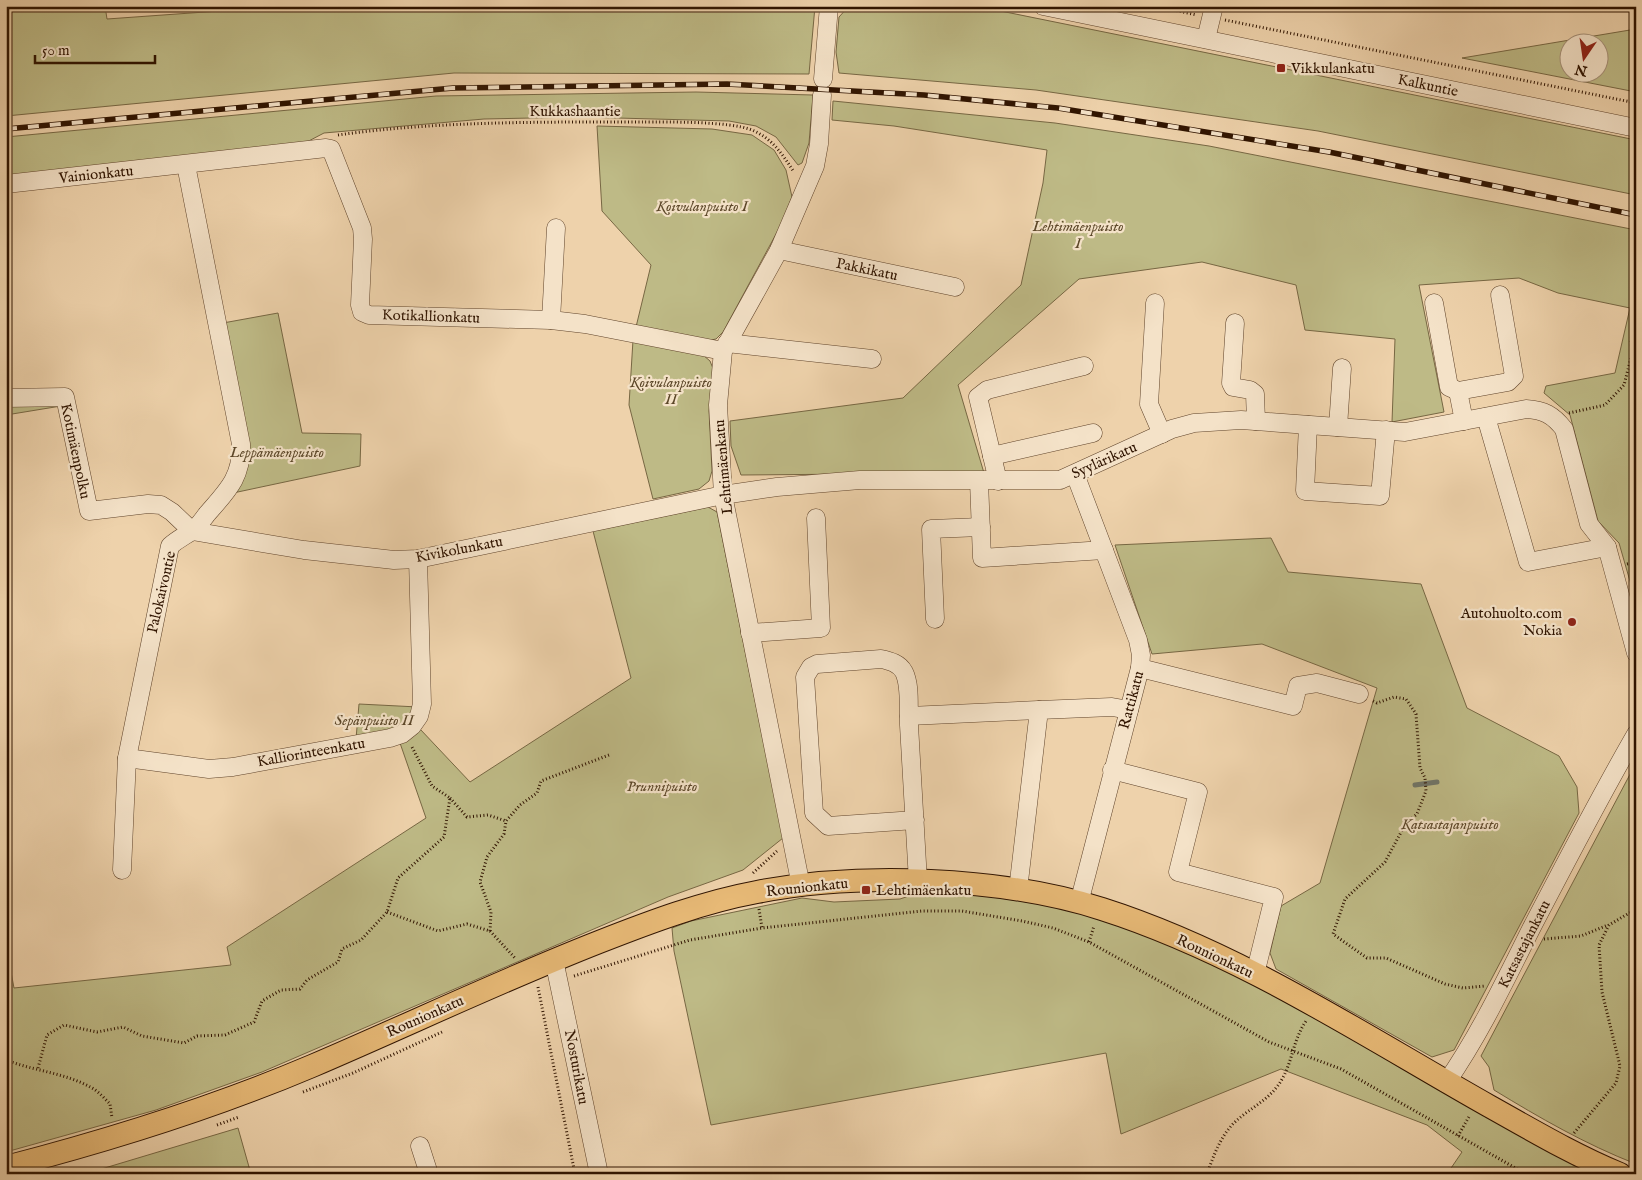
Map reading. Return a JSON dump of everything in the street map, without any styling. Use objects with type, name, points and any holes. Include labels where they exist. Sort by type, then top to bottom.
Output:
[{"type":"main road","name":"Rounionkatu","points":[[6,1167],[114,1137],[240,1095],[531,983],[654,921],[756,892],[801,886],[918,881],[1018,890],[1099,908],[1148,926],[1255,974],[1316,1006],[1446,1083],[1566,1149],[1620,1174]]},
{"type":"street","name":"Lehtimäenkatu","points":[[801,886],[723,495],[718,406],[725,347],[779,250],[815,166],[819,144],[829,6]]},
{"type":"street","name":"Kalkuntie","points":[[1043,6],[1636,128]]},
{"type":"street","points":[[1206,39],[1213,12]]},
{"type":"street","points":[[186,165],[326,148]]},
{"type":"street","name":"Kotikallionkatu","points":[[326,148],[330,150],[362,228],[364,239],[360,305],[362,312],[369,315],[551,320],[725,347],[872,359]]},
{"type":"street","name":"Vainionkatu","points":[[6,184],[186,165]]},
{"type":"street","name":"Palokaivontie","points":[[122,870],[127,758],[170,546],[183,534],[192,531],[230,488],[237,476],[242,460],[241,444],[186,165]]},
{"type":"street","points":[[551,320],[556,228]]},
{"type":"street","name":"Pakkikatu","points":[[779,250],[955,287]]},
{"type":"street","points":[[1434,303],[1449,387],[1458,391],[1508,382],[1514,376],[1500,295]]},
{"type":"street","points":[[1155,303],[1149,404],[1162,434]]},
{"type":"street","points":[[1235,322],[1231,383],[1233,387],[1250,390],[1255,394],[1256,421]]},
{"type":"street","points":[[998,481],[978,397],[982,392],[1084,366]]},
{"type":"street","points":[[1338,427],[1342,368]]},
{"type":"street","points":[[1458,391],[1464,421]]},
{"type":"street","name":"Kotimäenpolku","points":[[6,398],[65,397],[88,511],[148,504],[161,505],[172,512],[192,531]]},
{"type":"street","name":"Syylärikatu","points":[[723,495],[777,487],[860,480],[1060,480],[1162,434],[1194,423],[1224,420],[1405,432],[1526,409],[1542,410],[1555,418]]},
{"type":"street","points":[[1486,417],[1528,562],[1607,547]]},
{"type":"street","points":[[1555,418],[1564,429],[1589,524],[1607,547],[1636,653]]},
{"type":"street","points":[[1308,425],[1305,490],[1380,496],[1386,430]]},
{"type":"street","points":[[992,456],[1093,433]]},
{"type":"street","name":"Rattikatu","points":[[1075,474],[1138,640],[1141,655],[1140,668],[1078,903]]},
{"type":"street","points":[[979,481],[982,558],[1104,550]]},
{"type":"street","name":"Kivikolunkatu","points":[[192,531],[304,550],[394,560],[418,559],[723,495]]},
{"type":"street","points":[[750,633],[821,628],[816,518]]},
{"type":"street","points":[[935,619],[931,529],[981,527]]},
{"type":"street","points":[[402,734],[419,716],[422,704],[418,559]]},
{"type":"street","points":[[915,820],[828,826],[814,813],[805,677],[807,671],[817,664],[882,659],[890,661],[903,670],[907,680],[908,716],[915,820],[918,881]]},
{"type":"street","points":[[1140,668],[1293,706],[1298,686],[1317,683],[1359,694]]},
{"type":"street","points":[[908,716],[1112,706],[1129,710]]},
{"type":"street","points":[[1018,890],[1039,710]]},
{"type":"street","name":"Kalliorinteenkatu","points":[[127,758],[209,769],[252,763],[402,734]]},
{"type":"street","name":"Katsastajankatu","points":[[1446,1083],[1470,1048],[1576,846],[1597,802],[1636,734]]},
{"type":"street","points":[[1112,770],[1198,792],[1178,872],[1274,897],[1255,974]]},
{"type":"street","name":"Nosturikatu","points":[[557,970],[599,1174]]},
{"type":"street","points":[[420,1146],[429,1174]]},
{"type":"path","points":[[1156,6],[1213,12],[1636,103]]},
{"type":"path","name":"Kukkashaantie","points":[[326,148],[330,139],[338,135],[391,129],[477,124],[682,123],[750,130],[769,139],[782,152],[794,172],[809,180]]},
{"type":"path","points":[[1555,418],[1577,409],[1605,405],[1624,385],[1632,354],[1631,339],[1635,328],[1633,278],[1636,273]]},
{"type":"path","points":[[1359,694],[1377,703],[1394,697],[1406,700],[1416,714],[1420,768],[1425,778],[1426,791],[1417,814],[1406,824],[1385,862],[1345,899],[1333,934],[1366,958],[1386,958],[1445,984],[1463,988],[1503,984]]},
{"type":"path","points":[[402,734],[432,786],[450,798],[467,817],[488,815],[506,821]]},
{"type":"path","points":[[490,931],[491,912],[480,882],[487,857],[504,834],[506,821],[520,805],[537,793],[541,781],[609,755]]},
{"type":"path","points":[[38,1068],[47,1035],[64,1025],[98,1032],[123,1027],[142,1036],[184,1043],[197,1036],[224,1035],[254,1022],[262,1001],[281,990],[300,989],[307,980],[338,962],[342,949],[361,940],[387,912],[398,878],[444,837],[450,798]]},
{"type":"path","points":[[531,983],[557,970],[728,932],[922,911],[962,911],[1045,926],[1089,942],[1270,1042],[1341,1069],[1526,1174]]},
{"type":"path","points":[[387,912],[438,931],[467,924],[490,931],[531,983],[575,1174]]},
{"type":"path","points":[[1526,939],[1582,936],[1609,925],[1631,912],[1636,912]]},
{"type":"path","points":[[1566,1149],[1575,1130],[1616,1083],[1620,1066],[1602,992],[1599,945],[1609,925]]},
{"type":"path","points":[[1207,1174],[1220,1143],[1231,1126],[1276,1088],[1289,1069],[1298,1032],[1316,1006]]},
{"type":"path","points":[[300,1093],[353,1073],[450,1028]]},
{"type":"path","points":[[6,1060],[22,1066],[38,1068],[93,1088],[110,1104],[114,1137]]},
{"type":"path","points":[[212,1127],[248,1114]]},
{"type":"green space","points":[[6,6],[105,6],[107,19],[289,6],[815,6],[809,74],[454,73],[6,116]]},
{"type":"green space","points":[[849,6],[976,6],[1636,140],[1636,195],[1318,131],[1036,90],[839,73],[836,52],[839,17]]},
{"type":"green space","points":[[1636,29],[1636,92],[1585,82],[1610,82],[1610,33]]},
{"type":"green space","points":[[1560,42],[1560,77],[1462,58]]},
{"type":"green space","points":[[696,92],[813,95],[809,143],[802,163],[798,165],[776,137],[756,126],[729,121],[580,117],[484,119],[324,133],[301,145],[6,180],[6,137],[436,96]]},
{"type":"green space","name":"Lehtimäenpuisto I","points":[[833,101],[1055,123],[1209,146],[1636,230],[1636,602],[1619,543],[1598,521],[1570,415],[1544,393],[1546,386],[1615,373],[1630,308],[1558,293],[1519,278],[1419,285],[1444,412],[1392,422],[1395,339],[1305,330],[1296,285],[1202,262],[1079,279],[958,385],[984,473],[741,475],[731,446],[730,421],[903,398],[1021,285],[1043,183],[1047,150],[894,126],[832,120]]},
{"type":"green space","name":"Koivulanpuisto I","points":[[597,126],[712,129],[752,135],[774,150],[786,170],[792,197],[782,223],[723,332],[716,339],[706,341],[636,327],[651,265],[602,211]]},
{"type":"green space","name":"Leppämäenpuisto","points":[[278,313],[302,433],[361,434],[360,466],[233,493],[242,479],[223,323]]},
{"type":"green space","name":"Koivulanpuisto II","points":[[633,340],[703,355],[710,361],[714,371],[709,411],[712,471],[709,481],[699,489],[653,499],[629,405]]},
{"type":"green space","points":[[57,404],[61,406],[6,415],[6,405]]},
{"type":"green space","name":"Prunnipuisto","points":[[708,507],[717,512],[783,838],[743,870],[668,897],[262,1072],[156,1110],[6,1152],[6,945],[14,988],[231,965],[227,947],[426,818],[400,743],[420,729],[470,782],[631,678],[593,531]]},
{"type":"green space","name":"Katsastajanpuisto","points":[[1271,538],[1288,572],[1421,584],[1467,708],[1559,756],[1577,787],[1579,813],[1454,1050],[1432,1057],[1276,969],[1270,953],[1281,906],[1320,883],[1377,688],[1262,644],[1152,654],[1115,545]]},
{"type":"green space","name":"Sepänpuisto II","points":[[359,704],[418,707],[407,725],[356,739]]},
{"type":"green space","points":[[1636,763],[1636,1164],[1563,1130],[1494,1090],[1489,1067],[1481,1056]]},
{"type":"green space","points":[[924,891],[993,897],[1061,908],[1106,920],[1152,936],[1219,967],[1403,1064],[1598,1174],[1447,1174],[1462,1152],[1427,1125],[1281,1069],[1121,1134],[1106,1053],[711,1125],[674,951],[672,928],[691,921],[802,898],[834,902],[900,899]]},
{"type":"green space","points":[[238,1128],[251,1174],[83,1174],[88,1173]]},
{"type":"waterway","points":[[1415,785],[1437,782]]},
{"type":"railway","points":[[6,129],[453,88],[727,84],[924,95],[1058,108],[1329,152],[1636,215]]},
{"type":"place","name":"Vikkulankatu","points":[[1281,68]]},
{"type":"place","name":"Autohuolto.com Nokia","points":[[1572,622]]},
{"type":"place","name":"Lehtimäenkatu","points":[[866,890]]}]
